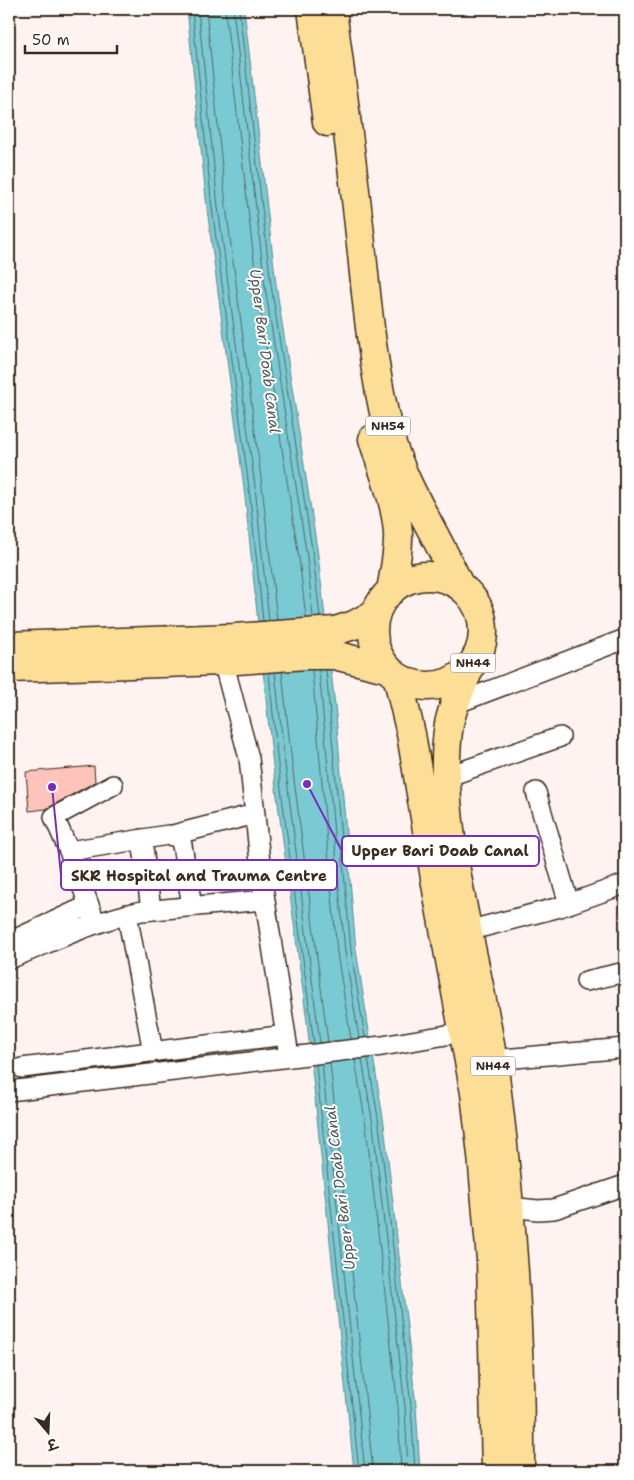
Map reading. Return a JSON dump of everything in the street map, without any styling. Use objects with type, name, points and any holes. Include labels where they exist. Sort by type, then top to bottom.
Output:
[{"type":"highway","name":"NH54","points":[[312,9],[358,374],[365,411],[395,511],[398,533],[391,590]]},
{"type":"highway","name":"NH54","points":[[332,9],[366,298],[384,410],[396,456],[459,585]]},
{"type":"highway","points":[[337,46],[351,9]]},
{"type":"highway","name":"NH44","points":[[496,1471],[491,1260],[475,1093],[439,902],[411,734],[392,673],[378,656],[373,642],[372,627],[382,600],[400,583],[424,576],[448,580],[459,585],[470,596],[478,609],[483,624],[483,639],[455,704],[447,740],[447,809],[456,876],[492,1060],[498,1101],[508,1207],[520,1397],[520,1471]]},
{"type":"highway","name":"NH44","points":[[335,643],[354,625],[376,613]]},
{"type":"highway","name":"NH44","points":[[9,668],[231,653],[335,643],[410,684],[423,687],[437,686],[449,682],[461,676],[470,667]]},
{"type":"highway","name":"NH44","points":[[9,646],[231,653]]},
{"type":"street","points":[[455,704],[625,639]]},
{"type":"street","points":[[231,653],[246,743],[265,900],[286,1035],[296,1055]]},
{"type":"street","points":[[446,777],[560,737]]},
{"type":"street","points":[[96,924],[70,851],[54,818],[113,785]]},
{"type":"street","points":[[536,792],[569,904]]},
{"type":"street","points":[[70,851],[173,835],[255,814]]},
{"type":"street","points":[[173,835],[178,837],[182,845],[192,906]]},
{"type":"street","points":[[142,840],[151,910]]},
{"type":"street","points":[[467,930],[569,904],[625,884]]},
{"type":"street","points":[[9,959],[96,924],[127,914],[151,910],[265,900]]},
{"type":"street","points":[[9,942],[89,905]]},
{"type":"street","points":[[127,914],[152,1052]]},
{"type":"street","points":[[586,981],[625,972]]},
{"type":"street","points":[[9,1091],[382,1046],[464,1032]]},
{"type":"street","points":[[22,1068],[286,1035]]},
{"type":"street","points":[[492,1060],[625,1048]]},
{"type":"street","points":[[508,1207],[538,1210],[554,1209],[625,1185]]},
{"type":"water","points":[[187,9],[244,9],[276,284],[318,555],[336,715],[356,950],[384,1124],[416,1406],[420,1471],[354,1471],[307,1022],[273,766],[244,488],[207,209]]},
{"type":"building","points":[[94,766],[95,782],[46,809],[29,811],[26,772]]},
{"type":"place","name":"Upper Bari Doab Canal","points":[[307,784]]},
{"type":"place","name":"SKR Hospital and Trauma Centre","points":[[52,787]]}]
